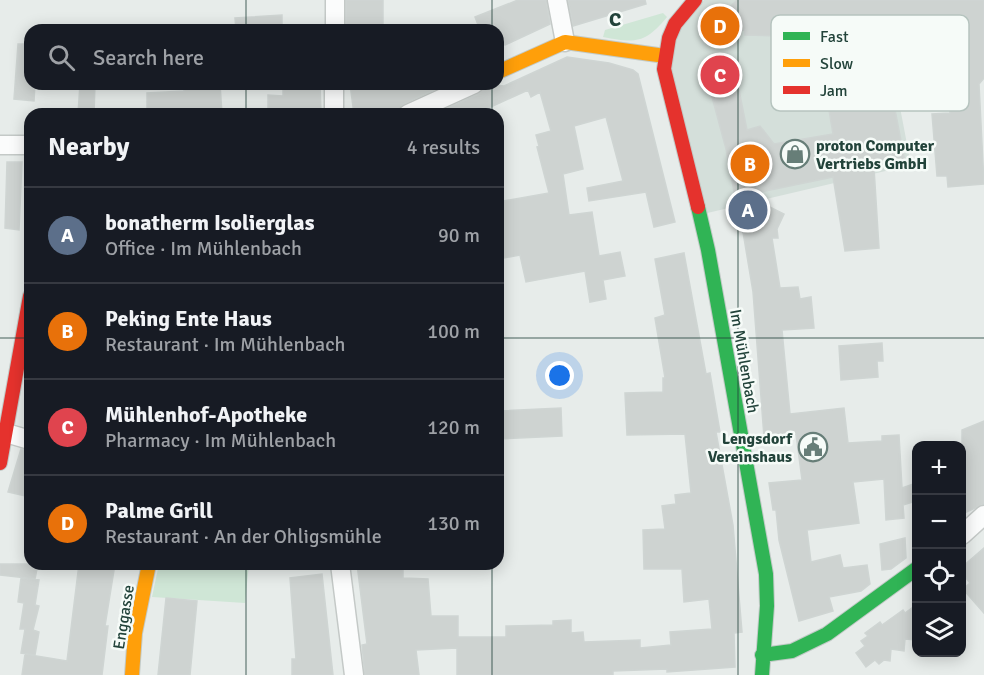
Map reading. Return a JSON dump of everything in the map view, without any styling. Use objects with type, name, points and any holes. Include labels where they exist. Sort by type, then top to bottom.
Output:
[{"type":"street","points":[[335,0],[335,24]]},
{"type":"street","points":[[556,0],[566,42]]},
{"type":"street","name":"Im Mühlenbach","points":[[695,0],[675,24],[665,56],[666,85],[708,250],[766,574],[767,606],[762,675]]},
{"type":"street","points":[[504,69],[566,42],[626,53],[665,56]]},
{"type":"street","points":[[334,90],[334,108]]},
{"type":"street","points":[[421,108],[461,90]]},
{"type":"street","points":[[0,145],[24,145]]},
{"type":"street","points":[[0,463],[24,331]]},
{"type":"street","points":[[6,433],[24,438]]},
{"type":"street","points":[[966,531],[984,515]]},
{"type":"street","name":"Enggasse","points":[[132,675],[135,633],[148,570]]},
{"type":"street","points":[[341,570],[354,675]]},
{"type":"street","points":[[762,655],[792,651],[827,634],[912,572]]},
{"type":"shaded area","points":[[704,0],[931,0],[931,15],[771,15],[771,111],[901,111],[911,165],[703,214],[668,66],[673,36]]},
{"type":"green space","points":[[663,13],[667,17],[646,37],[623,40],[603,37],[605,30]]},
{"type":"green space","points":[[158,570],[248,570],[245,603],[152,597]]},
{"type":"building","points":[[346,0],[383,0],[383,24],[346,24]]},
{"type":"building","points":[[518,0],[546,0],[550,24],[505,45],[504,24],[478,24],[475,17]]},
{"type":"building","points":[[568,0],[645,0],[646,4],[573,26]]},
{"type":"building","points":[[737,0],[984,0],[984,78],[979,84],[984,184],[948,187],[947,176],[937,176],[932,114],[969,111],[969,15],[771,15],[771,36],[745,35],[745,30],[704,33]]},
{"type":"building","points":[[282,15],[282,24],[236,24],[235,18]]},
{"type":"building","points":[[18,44],[24,44],[24,90],[35,90],[34,101],[14,99]]},
{"type":"building","points":[[567,57],[609,63],[633,70],[638,74],[675,222],[654,227],[646,192],[589,201],[587,188],[623,181],[606,117],[574,126],[583,169],[563,174],[569,215],[592,212],[599,256],[620,252],[625,276],[603,280],[606,299],[590,302],[585,271],[526,282],[520,255],[504,258],[504,201],[549,193],[537,147],[539,146],[536,135],[551,131],[540,92],[531,97],[528,90],[488,108],[448,108],[479,94],[481,90],[504,90],[504,86]]},
{"type":"building","points":[[734,65],[747,130],[760,126],[774,144],[833,134],[829,111],[895,111],[905,162],[874,168],[879,248],[845,251],[833,177],[746,195],[784,214],[777,229],[778,238],[772,238],[780,288],[798,287],[800,299],[811,297],[814,328],[782,330],[790,414],[844,408],[848,443],[882,441],[882,436],[899,435],[902,488],[912,484],[912,502],[903,505],[904,518],[886,520],[884,479],[853,482],[859,523],[807,530],[811,562],[840,555],[843,568],[867,565],[870,584],[861,591],[829,597],[833,611],[799,621],[779,540],[776,510],[773,510],[769,483],[802,480],[796,434],[764,437],[753,292],[737,196],[735,197],[726,149],[704,67]]},
{"type":"building","points":[[80,90],[95,90],[94,108],[78,108]]},
{"type":"building","points":[[220,90],[222,108],[147,108],[147,93]]},
{"type":"building","points":[[283,90],[320,90],[321,108],[268,108],[268,95],[283,96]]},
{"type":"building","points":[[351,90],[434,90],[403,104],[401,108],[353,108]]},
{"type":"building","points":[[7,162],[22,162],[19,230],[5,228]]},
{"type":"building","points":[[684,253],[706,374],[710,373],[720,432],[716,432],[733,525],[742,632],[734,633],[735,667],[667,672],[667,669],[613,671],[613,675],[457,675],[457,648],[416,650],[419,675],[365,675],[362,645],[367,644],[358,570],[403,570],[403,578],[428,579],[431,616],[458,616],[458,637],[506,637],[506,626],[553,625],[553,621],[571,620],[571,633],[583,632],[584,642],[640,640],[640,648],[671,645],[670,632],[712,629],[709,599],[684,602],[682,569],[644,569],[643,530],[665,529],[662,506],[676,504],[675,495],[691,493],[685,434],[627,435],[625,393],[663,392],[663,378],[665,378],[655,318],[665,315],[655,259]]},
{"type":"building","points":[[882,343],[883,361],[877,361],[878,377],[841,380],[839,346]]},
{"type":"building","points":[[561,408],[562,436],[504,439],[504,411]]},
{"type":"building","points":[[984,421],[984,504],[966,512],[966,441],[962,441],[962,430]]},
{"type":"building","points":[[21,449],[24,450],[24,496],[8,492]]},
{"type":"building","points":[[905,538],[906,558],[891,569],[882,570],[880,544]]},
{"type":"building","points":[[984,548],[984,613],[966,592],[966,586],[970,583],[966,578],[966,564]]},
{"type":"building","points":[[0,564],[24,564],[24,570],[37,570],[35,579],[0,575]]},
{"type":"building","points":[[78,570],[114,570],[105,626],[108,626],[102,675],[22,675],[25,654],[67,661]]},
{"type":"building","points":[[322,574],[333,675],[292,675],[292,659],[296,659],[290,578]]},
{"type":"building","points":[[21,578],[39,580],[35,605],[39,606],[33,630],[39,632],[35,655],[21,653],[25,629],[20,629],[24,603],[18,602]]},
{"type":"building","points":[[166,598],[197,601],[190,675],[158,675]]},
{"type":"building","points":[[912,608],[912,640],[905,639],[904,651],[891,649],[890,661],[884,660],[879,664],[875,660],[866,667],[856,653],[865,646],[861,641],[868,636],[865,633],[880,622],[882,625],[903,610],[905,613]]},
{"type":"traffic: fast","points":[[698,207],[708,250],[766,574],[767,606],[762,675]]},
{"type":"traffic: fast","points":[[762,655],[792,651],[827,634],[912,572]]},
{"type":"traffic: slow","points":[[504,69],[565,42],[665,56]]},
{"type":"traffic: slow","points":[[132,675],[135,633],[148,570]]},
{"type":"traffic: jam","points":[[695,0],[675,24],[669,38],[664,69],[698,207]]},
{"type":"traffic: jam","points":[[0,463],[24,329]]},
{"type":"place","name":"Palme Grill","points":[[720,26]]},
{"type":"place","name":"Mühlenhof-Apotheke","points":[[720,75]]},
{"type":"place","name":"proton Computer Vertriebs GmbH","points":[[795,154]]},
{"type":"place","name":"Peking Ente Haus","points":[[750,164]]},
{"type":"place","name":"bonatherm Isolierglas","points":[[748,210]]},
{"type":"place","name":"Lengsdorf Vereinshaus","points":[[813,447]]}]
